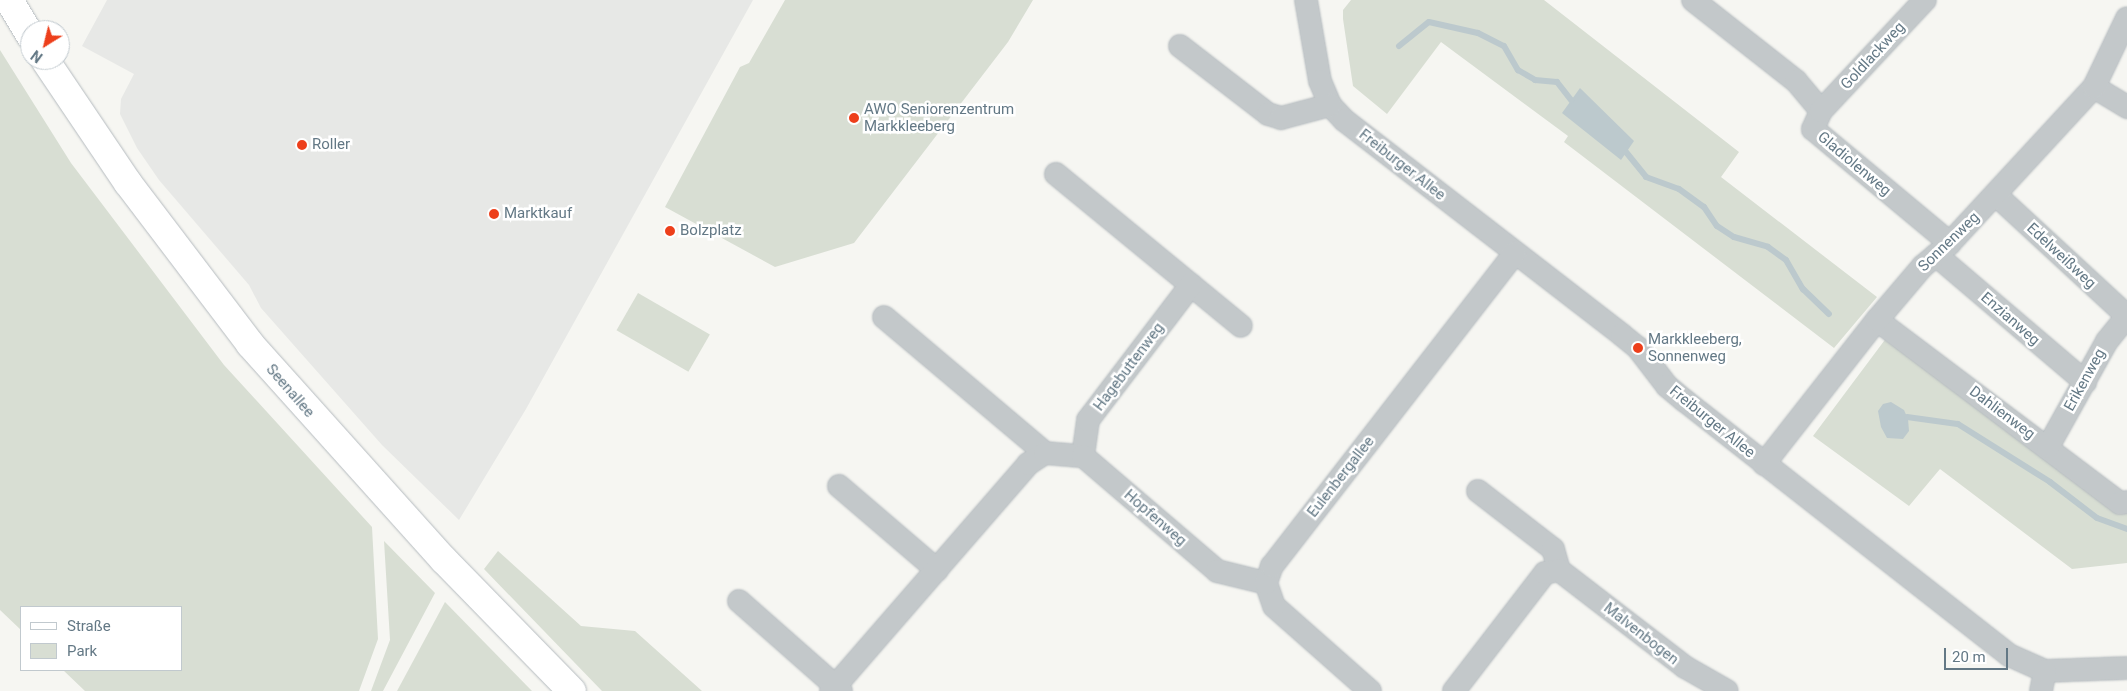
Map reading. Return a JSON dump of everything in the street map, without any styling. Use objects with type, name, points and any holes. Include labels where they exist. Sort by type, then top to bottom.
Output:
[{"type":"main road","points":[[9,0],[21,20]]},
{"type":"main road","name":"Seenallee","points":[[53,70],[128,183],[250,344],[444,560],[572,691]]},
{"type":"street","name":"Freiburger Allee","points":[[1306,0],[1320,82],[1330,105],[1344,120],[1638,348],[1667,386],[2043,681],[2127,668]]},
{"type":"street","name":"Gladiolenweg","points":[[1693,0],[1796,81],[1821,111],[1813,129],[1943,249]]},
{"type":"street","name":"Goldlackweg","points":[[1821,111],[1925,0]]},
{"type":"street","name":"Sonnenweg","points":[[1764,464],[1877,320],[1943,249],[1996,196],[2094,87],[2127,18]]},
{"type":"street","points":[[1180,46],[1268,114],[1281,118],[1330,105]]},
{"type":"street","points":[[2094,87],[2127,107]]},
{"type":"street","points":[[1056,174],[1241,326]]},
{"type":"street","name":"Edelweißweg","points":[[1996,196],[2127,316]]},
{"type":"street","name":"Enzianweg","points":[[1943,249],[2084,382]]},
{"type":"street","name":"Eulenbergallee","points":[[1266,584],[1272,566],[1515,253]]},
{"type":"street","name":"Hagebuttenweg","points":[[1083,456],[1088,420],[1192,285]]},
{"type":"street","name":"Erikenweg","points":[[2048,447],[2106,341],[2127,316]]},
{"type":"street","points":[[884,317],[1045,453],[1083,456]]},
{"type":"street","name":"Dahlienweg","points":[[1877,320],[2120,502],[2127,502]]},
{"type":"street","points":[[739,601],[836,689],[1028,464],[1045,453]]},
{"type":"street","name":"Hopfenweg","points":[[1083,456],[1217,571],[1266,584]]},
{"type":"street","points":[[839,486],[936,570]]},
{"type":"street","name":"Malvenbogen","points":[[1478,491],[1553,549],[1560,570],[1685,668],[1727,691]]},
{"type":"street","points":[[1454,691],[1546,573],[1560,570]]},
{"type":"street","points":[[1266,584],[1274,606],[1370,691]]},
{"type":"shaded area","points":[[107,0],[753,0],[526,409],[459,520],[382,445],[261,308],[249,285],[159,180],[137,148],[120,114],[121,99],[134,74],[82,46]]},
{"type":"shaded area","points":[[1580,88],[1634,141],[1621,160],[1562,113]]},
{"type":"shaded area","points":[[1891,402],[1904,410],[1908,419],[1909,431],[1903,439],[1887,438],[1881,427],[1878,411],[1883,404]]},
{"type":"green space","points":[[785,0],[1033,0],[1008,42],[854,243],[775,267],[665,207],[740,67],[749,63]]},
{"type":"green space","points":[[1351,0],[1544,0],[1739,152],[1721,177],[1877,297],[1834,348],[1564,142],[1568,136],[1441,42],[1387,114],[1353,86],[1343,19],[1343,10]]},
{"type":"green space","points":[[0,50],[71,163],[224,365],[372,527],[378,639],[359,691],[85,691],[64,671],[182,671],[182,606],[20,606],[20,629],[0,610]]},
{"type":"green space","points":[[638,293],[710,335],[688,372],[616,330]]},
{"type":"green space","points":[[1887,337],[2127,509],[2127,563],[2072,569],[1940,469],[1909,506],[1813,436]]},
{"type":"green space","points":[[384,541],[435,593],[383,691],[371,691],[390,640]]},
{"type":"green space","points":[[498,551],[581,626],[635,631],[702,691],[602,691],[484,569]]},
{"type":"green space","points":[[445,602],[532,691],[397,691]]},
{"type":"waterway","points":[[1399,46],[1429,22],[1478,33],[1504,46],[1518,70],[1535,80],[1557,82],[1571,100]]},
{"type":"waterway","points":[[1626,152],[1646,177],[1679,189],[1704,207],[1717,226],[1734,237],[1768,247],[1786,260],[1803,289],[1829,314]]},
{"type":"waterway","points":[[1907,417],[1958,424],[2050,482],[2097,518],[2127,529]]},
{"type":"place","name":"AWO Seniorenzentrum Markkleeberg","points":[[854,118]]},
{"type":"place","name":"Roller","points":[[302,145]]},
{"type":"place","name":"Marktkauf","points":[[494,214]]},
{"type":"place","name":"Bolzplatz","points":[[670,231]]},
{"type":"place","name":"Markkleeberg, Sonnenweg","points":[[1638,348]]}]
